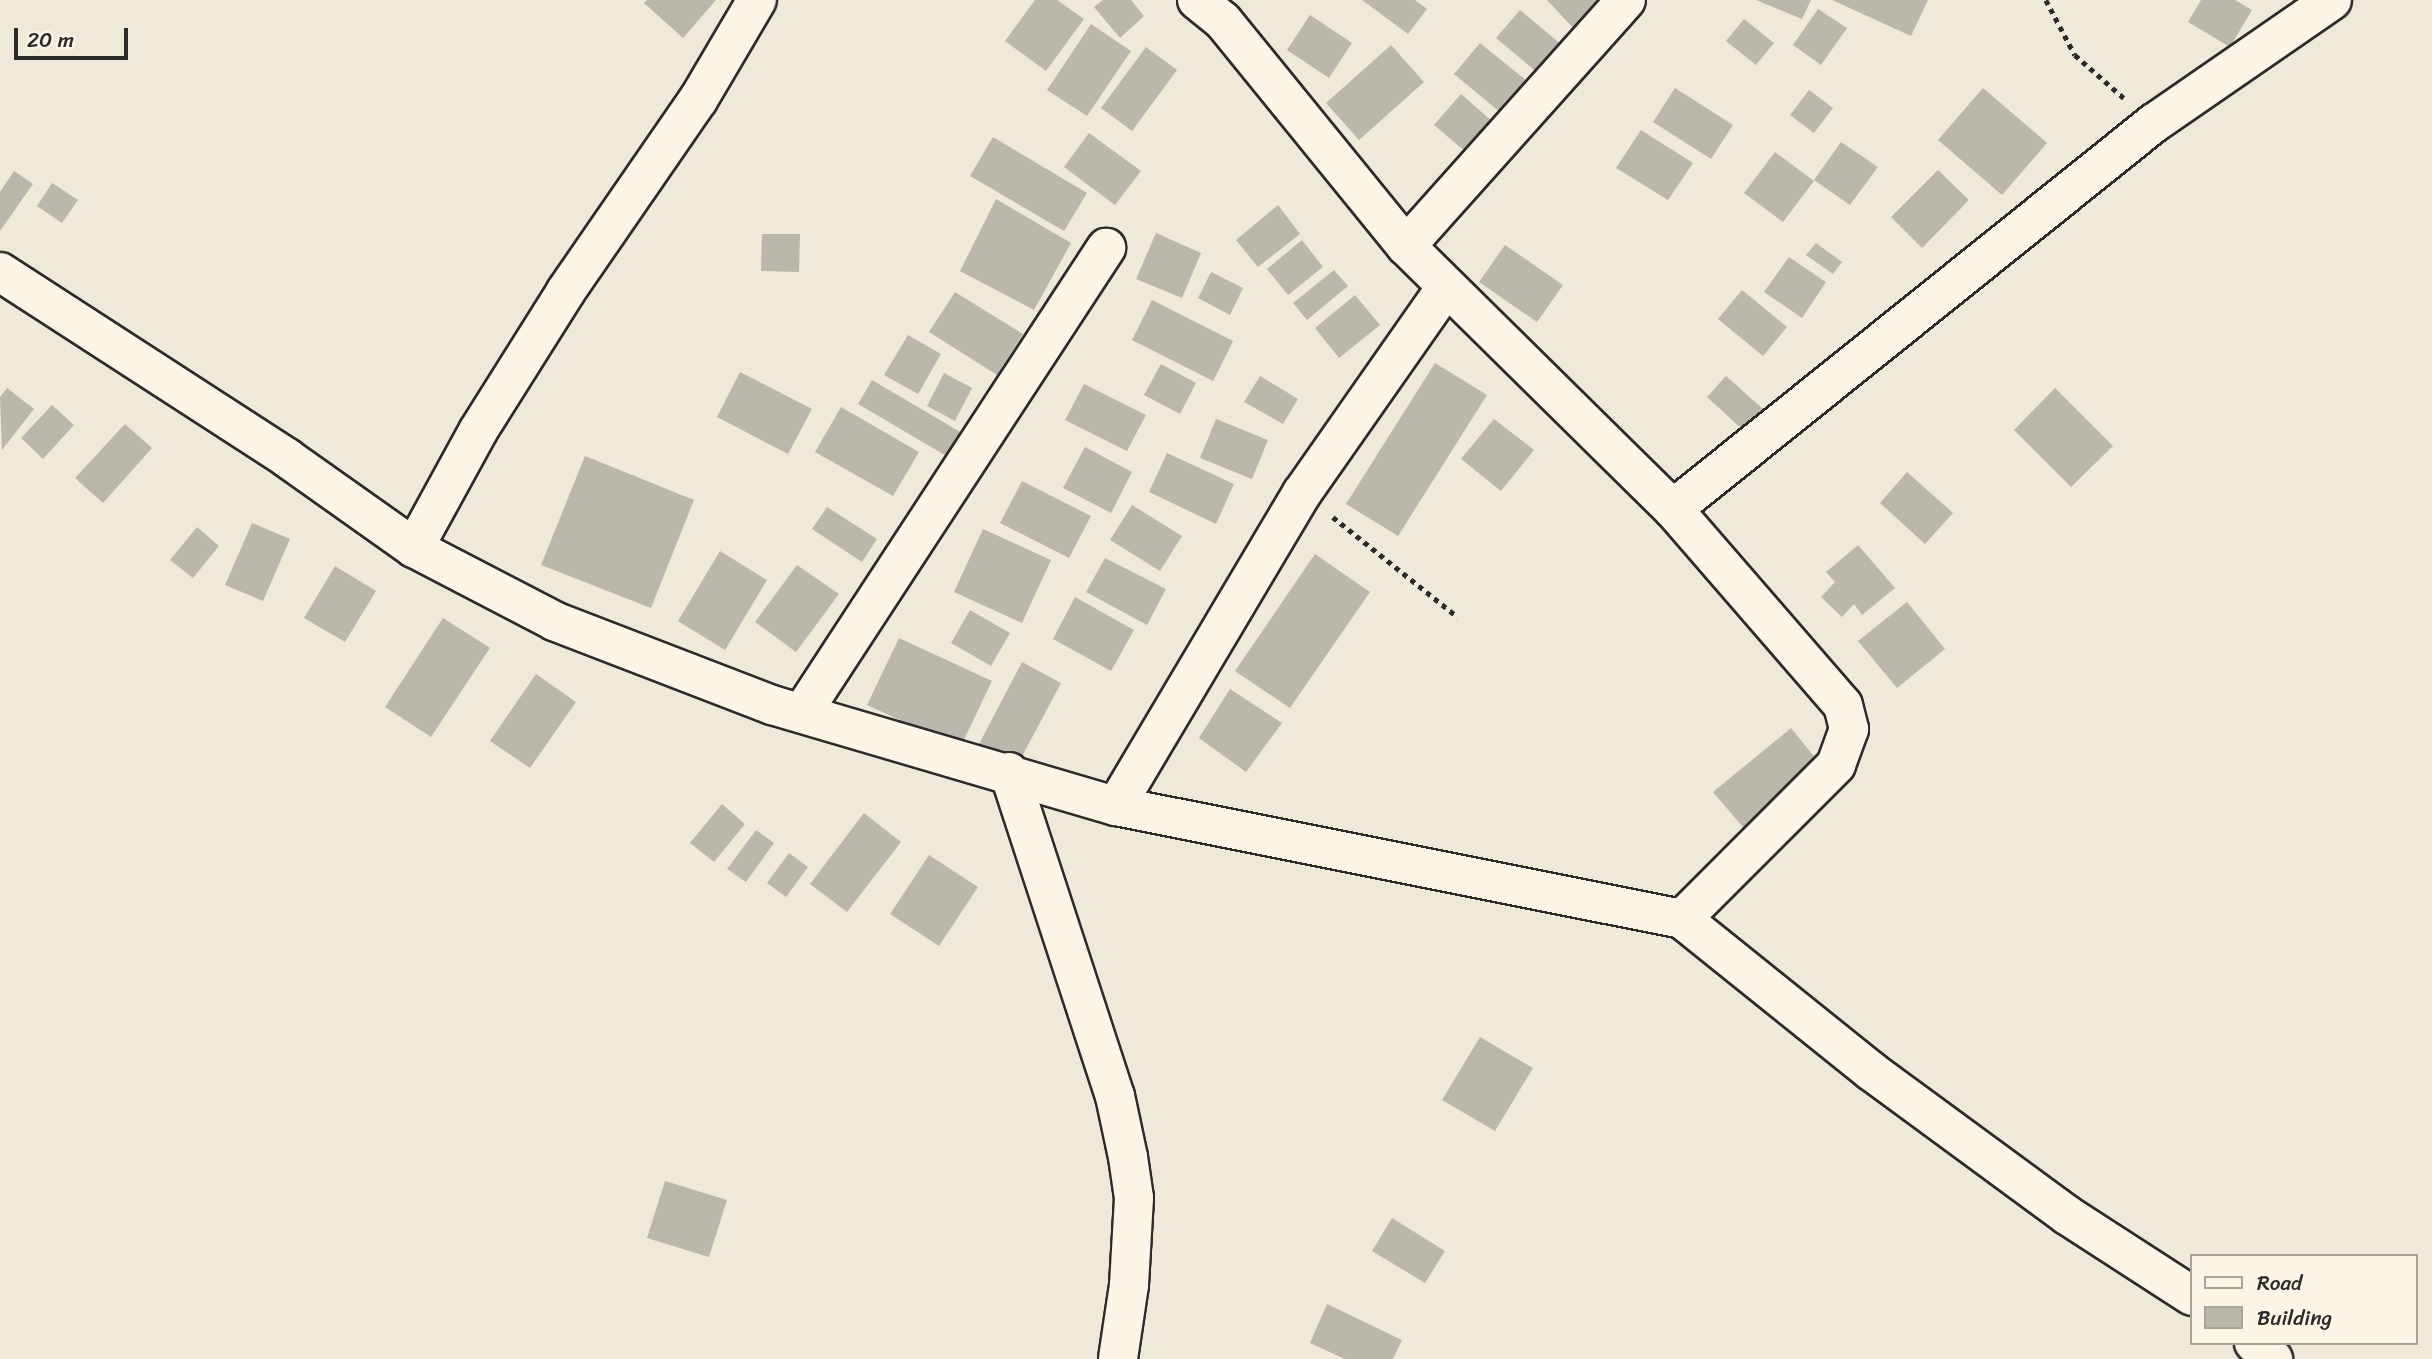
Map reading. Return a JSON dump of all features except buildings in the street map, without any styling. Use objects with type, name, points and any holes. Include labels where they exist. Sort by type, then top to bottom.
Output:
[{"type":"street","points":[[414,548],[478,431],[551,314],[698,100],[757,0]]},
{"type":"street","points":[[1197,0],[1223,21],[1406,246],[1673,509],[1843,705],[1849,729],[1836,765],[1682,919]]},
{"type":"street","points":[[1406,246],[1626,0]]},
{"type":"street","points":[[1673,509],[2154,123],[2332,0]]},
{"type":"street","points":[[802,713],[1107,248]]},
{"type":"street","points":[[0,272],[287,458],[414,548],[554,621],[802,713],[1009,772],[1116,806],[1682,919],[1892,1087],[2067,1215],[2190,1295]]},
{"type":"street","points":[[1116,806],[1302,493],[1446,287]]},
{"type":"street","points":[[1009,772],[1115,1096],[1128,1157],[1134,1198],[1118,1359]]},
{"type":"street","points":[[2256,1345],[2273,1359]]},
{"type":"path","points":[[2046,0],[2075,55],[2154,123]]},
{"type":"path","points":[[1302,493],[1458,617]]}]
